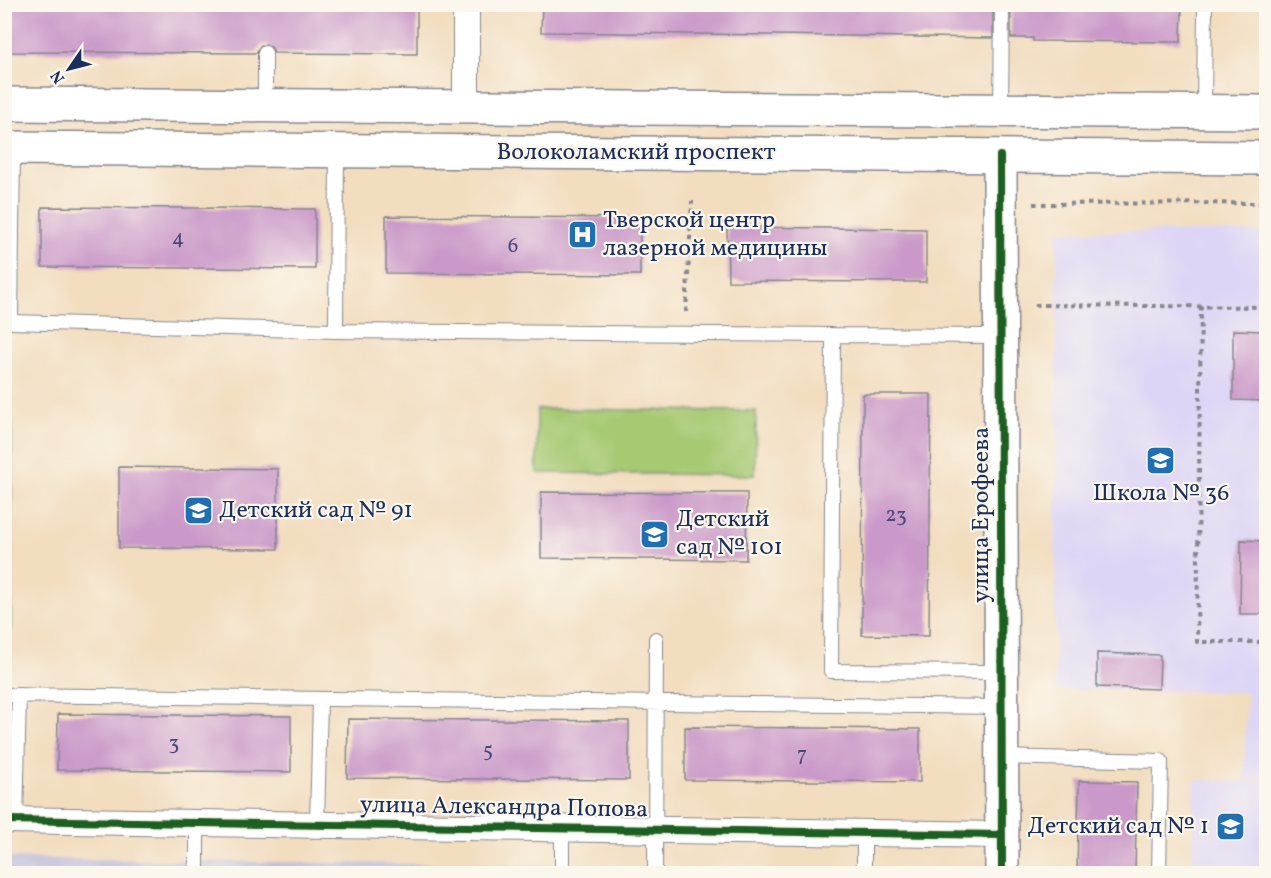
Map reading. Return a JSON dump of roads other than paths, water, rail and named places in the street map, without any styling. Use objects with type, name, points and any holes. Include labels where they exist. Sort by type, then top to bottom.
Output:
[{"type":"main road","name":"Волоколамский проспект","points":[[4,104],[1266,112]]},
{"type":"main road","name":"Волоколамский проспект","points":[[9,148],[1266,158]]},
{"type":"main road","name":"улица Ерофеева","points":[[1000,156],[1002,873]]},
{"type":"street","points":[[466,4],[466,107]]},
{"type":"street","name":"улица Александра Попова","points":[[10,820],[1002,835]]},
{"type":"lane","points":[[1001,111],[1002,4]]},
{"type":"lane","points":[[1204,112],[1205,4]]},
{"type":"lane","points":[[265,53],[265,106]]},
{"type":"lane","points":[[9,148],[8,322],[336,331],[1001,336]]},
{"type":"lane","points":[[336,331],[337,151]]},
{"type":"lane","points":[[833,334],[831,671],[1002,672]]},
{"type":"lane","points":[[655,873],[656,639]]},
{"type":"lane","points":[[4,694],[1002,707]]},
{"type":"lane","points":[[10,820],[19,695]]},
{"type":"lane","points":[[317,825],[320,699]]},
{"type":"lane","points":[[1002,757],[1161,761],[1160,873]]},
{"type":"lane","points":[[197,823],[197,873]]},
{"type":"lane","points":[[562,828],[562,873]]},
{"type":"lane","points":[[864,833],[864,873]]},
{"type":"place","name":"Тверской центр лазерной медицины","points":[[582,235]]},
{"type":"place","name":"Школа № 36","points":[[1161,461]]},
{"type":"place","name":"Детский сад № 91","points":[[198,511]]},
{"type":"place","name":"Детский сад № 101","points":[[655,534]]},
{"type":"place","name":"Детский сад № 1","points":[[1230,827]]}]
